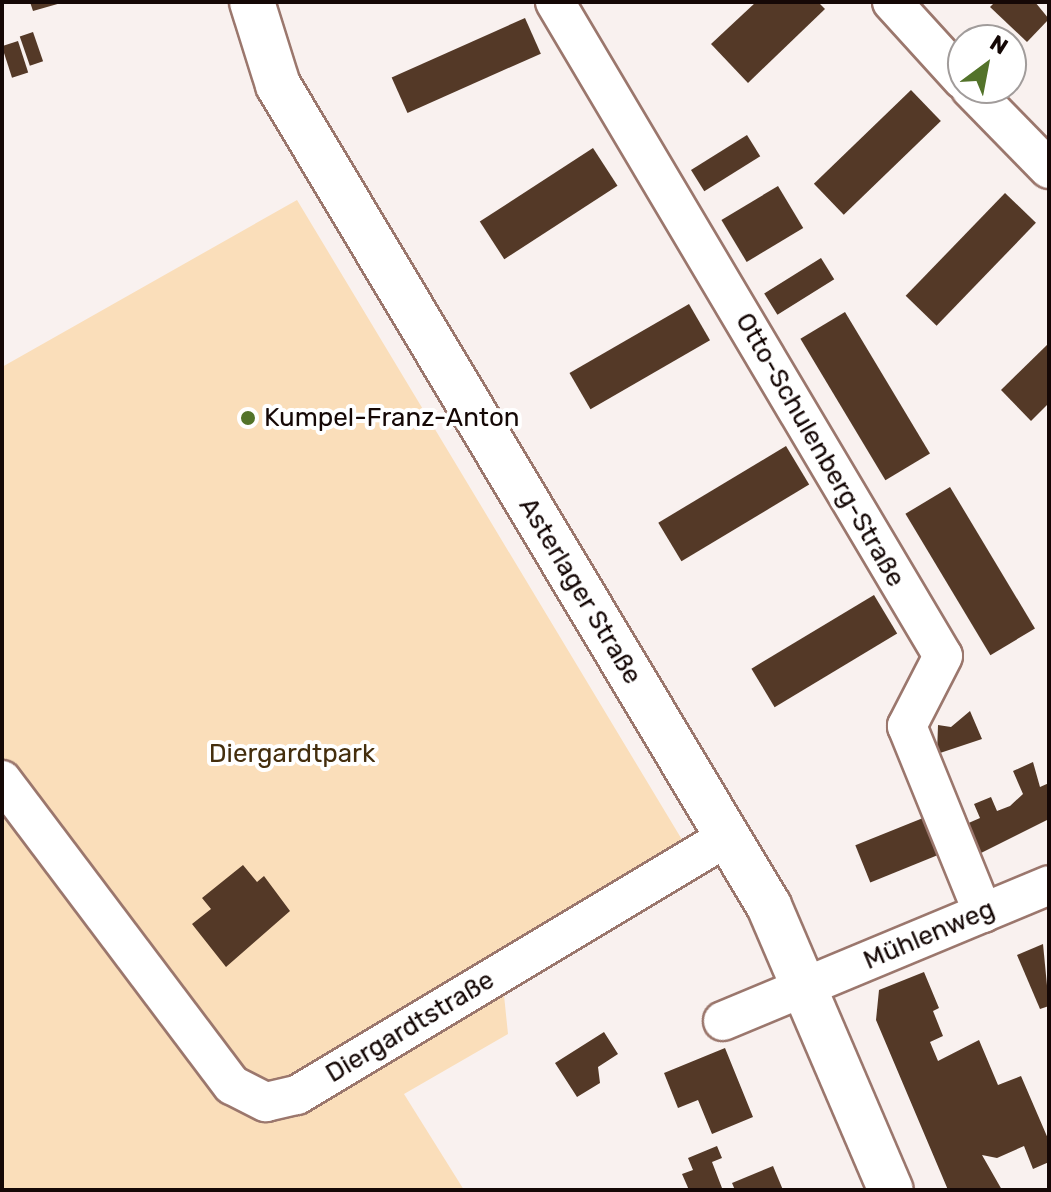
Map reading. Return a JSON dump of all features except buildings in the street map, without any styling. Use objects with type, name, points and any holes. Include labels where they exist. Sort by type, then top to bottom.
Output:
[{"type":"main road","name":"Asterlager Straße","points":[[252,2],[278,85],[727,837],[808,985],[891,1190]]},
{"type":"street","name":"Otto-Schulenberg-Straße","points":[[555,2],[943,656],[907,726],[983,913]]},
{"type":"street","points":[[892,2],[947,62]]},
{"type":"street","points":[[986,104],[1049,169]]},
{"type":"street","name":"Diergardtstraße","points":[[2,780],[232,1085],[266,1102],[297,1095],[727,837]]},
{"type":"street","name":"Mühlenweg","points":[[723,1021],[1049,885]]},
{"type":"green space","name":"Diergardtpark","points":[[297,200],[684,843],[500,956],[508,1034],[404,1094],[464,1190],[2,1190],[2,367]]},
{"type":"place","name":"Kumpel-Franz-Anton","points":[[248,418]]}]
